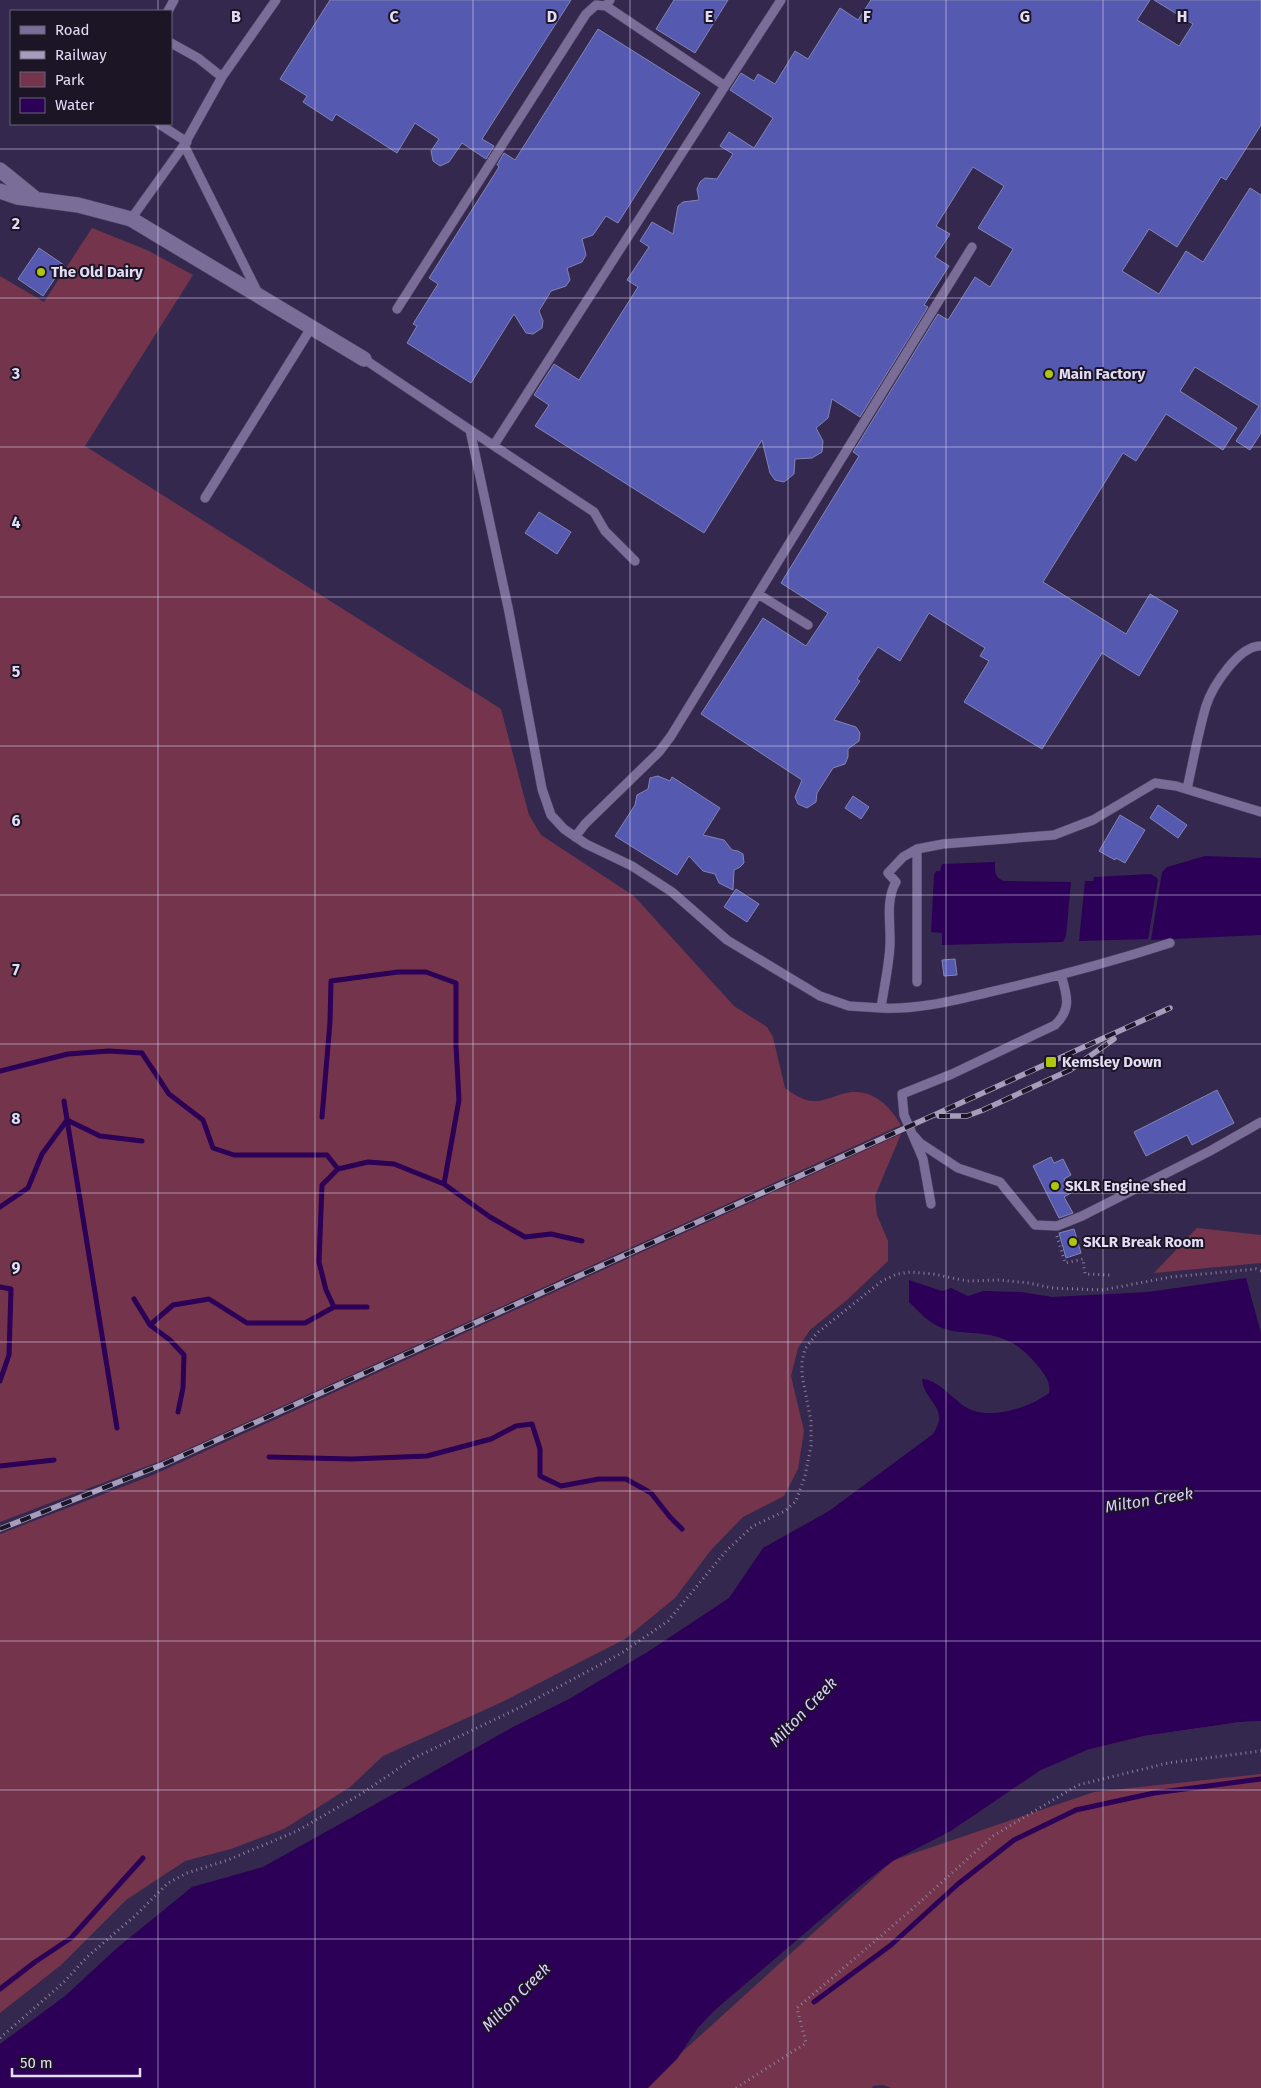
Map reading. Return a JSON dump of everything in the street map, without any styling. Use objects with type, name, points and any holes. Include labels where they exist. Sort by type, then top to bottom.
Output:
[{"type":"street","points":[[0,170],[38,200]]},
{"type":"street","points":[[0,191],[17,197],[78,204],[131,218],[364,360]]},
{"type":"street","points":[[0,202],[17,197]]},
{"type":"lane","points":[[494,445],[780,0]]},
{"type":"lane","points":[[131,218],[185,144],[222,77],[275,1]]},
{"type":"lane","points":[[397,309],[586,14],[596,5],[608,3],[725,86]]},
{"type":"lane","points":[[172,44],[198,58],[222,77]]},
{"type":"lane","points":[[160,125],[185,144],[260,296]]},
{"type":"lane","points":[[575,837],[584,824],[659,752],[668,740],[972,247]]},
{"type":"lane","points":[[205,498],[311,328]]},
{"type":"lane","points":[[364,360],[594,512],[604,531],[635,561]]},
{"type":"lane","points":[[470,430],[509,612],[542,789],[551,815],[575,837],[632,866],[672,892],[727,940],[807,989],[841,1004],[855,1007],[908,1008],[939,1003],[1061,975],[1170,942]]},
{"type":"lane","points":[[758,594],[808,625]]},
{"type":"lane","points":[[1187,790],[1209,698],[1218,682],[1240,655],[1249,648],[1261,646]]},
{"type":"lane","points":[[881,1008],[890,947],[889,913],[893,887],[896,882],[888,873],[903,857],[917,849],[943,844],[1054,835],[1093,820],[1155,783],[1187,790],[1261,812]]},
{"type":"lane","points":[[917,849],[918,982]]},
{"type":"lane","points":[[931,1204],[924,1159],[903,1112],[902,1094],[945,1077],[1054,1025],[1063,1016],[1068,1005],[1068,998],[1061,975]]},
{"type":"lane","points":[[914,1136],[920,1143],[958,1168],[1000,1182],[1035,1225],[1054,1226],[1082,1216],[1210,1151],[1261,1122]]},
{"type":"path","points":[[1054,1226],[1065,1263],[1083,1258],[1085,1274],[1110,1275]]},
{"type":"path","points":[[0,2038],[63,1983],[87,1957],[136,1915],[168,1883],[187,1873],[228,1860],[297,1831],[339,1808],[414,1758],[612,1658],[668,1621],[726,1551],[753,1526],[785,1510],[796,1501],[807,1471],[811,1446],[811,1421],[802,1375],[802,1361],[805,1350],[817,1333],[882,1280],[897,1274],[911,1272],[933,1274],[967,1281],[999,1280],[1029,1283],[1052,1288],[1102,1290],[1170,1277],[1256,1269],[1261,1271]]},
{"type":"path","points":[[736,2088],[806,2043],[797,2008],[910,1911],[993,1836],[1078,1785],[1168,1763],[1261,1751]]},
{"type":"green space","points":[[92,228],[147,250],[193,275],[85,446],[501,709],[529,815],[541,835],[634,896],[734,1006],[767,1027],[773,1037],[785,1088],[801,1098],[812,1101],[852,1092],[869,1094],[884,1103],[901,1125],[166,1459],[0,1522],[0,276],[44,302]]},
{"type":"green space","points":[[901,1134],[875,1196],[877,1215],[888,1241],[888,1261],[847,1300],[810,1330],[798,1348],[791,1376],[804,1431],[798,1469],[784,1496],[743,1517],[711,1550],[675,1598],[625,1639],[502,1702],[383,1756],[350,1787],[284,1829],[231,1849],[185,1861],[126,1900],[61,1965],[0,2013],[0,1534],[153,1475]]},
{"type":"green space","points":[[1197,1228],[1261,1235],[1261,1263],[1154,1273]]},
{"type":"green space","points":[[868,1641],[1261,1721],[1240,1722],[1144,1736],[1087,1750],[1064,1758],[1041,1770],[951,1831],[897,1859],[1094,1792],[1261,1774],[1261,2088],[891,2088],[883,2085],[873,2086],[872,2088],[446,2088]],"holes":[[[886,1867],[680,2054],[698,2028],[714,2011],[859,1887]]]},
{"type":"water","points":[[1205,856],[1261,858],[1261,935],[1151,940],[1162,872],[1167,867]]},
{"type":"water","points":[[995,862],[997,876],[1004,881],[1071,882],[1066,936],[1063,942],[942,945],[942,933],[931,932],[934,875],[936,871],[940,871],[942,864]]},
{"type":"water","points":[[1151,874],[1158,880],[1148,939],[1079,941],[1085,881],[1093,881],[1094,877]]},
{"type":"water","name":"Milton Creek","points":[[1246,1278],[1261,1333],[1261,1721],[1240,1722],[1144,1736],[1087,1750],[1041,1770],[951,1831],[893,1861],[859,1887],[714,2011],[698,2028],[677,2059],[648,2088],[0,2088],[0,2044],[65,1996],[117,1948],[192,1887],[263,1867],[513,1727],[569,1699],[649,1651],[729,1598],[763,1548],[829,1511],[933,1434],[938,1425],[938,1411],[927,1394],[922,1379],[939,1385],[973,1411],[984,1413],[996,1413],[1019,1408],[1041,1399],[1049,1393],[1048,1382],[1043,1372],[1024,1351],[1009,1341],[983,1334],[957,1332],[937,1326],[928,1320],[909,1302],[909,1280],[942,1291],[951,1288],[968,1296],[983,1291],[1022,1292],[1052,1297],[1148,1292]]},
{"type":"building","points":[[330,0],[571,0],[482,139],[494,146],[486,159],[462,143],[449,162],[440,166],[433,161],[431,151],[439,139],[415,123],[397,153],[336,114],[332,121],[303,102],[307,96],[280,79]]},
{"type":"building","points":[[674,0],[728,0],[695,53],[656,29]]},
{"type":"building","name":"Main Factory","points":[[871,0],[1150,0],[1137,20],[1179,46],[1193,24],[1154,0],[1261,0],[1261,125],[1226,180],[1221,177],[1177,247],[1149,229],[1122,271],[1159,294],[1186,251],[1203,262],[1250,188],[1261,195],[1261,433],[1250,450],[1236,441],[1259,406],[1195,367],[1180,391],[1237,428],[1223,450],[1166,414],[1136,461],[1123,453],[1043,582],[1126,634],[1150,594],[1178,611],[1139,676],[1102,653],[1042,749],[964,702],[989,661],[980,656],[985,648],[929,613],[900,661],[878,647],[857,679],[860,681],[834,720],[856,727],[860,733],[859,741],[848,749],[848,757],[845,764],[833,768],[817,793],[816,802],[807,808],[798,804],[795,797],[802,780],[701,714],[763,618],[806,646],[828,613],[781,583],[859,456],[853,452],[938,314],[948,320],[975,277],[990,287],[1013,249],[978,228],[1004,186],[973,167],[936,226],[950,234],[935,257],[949,266],[924,305],[928,307],[860,417],[832,399],[828,418],[816,428],[823,441],[822,452],[812,458],[795,459],[794,474],[784,482],[775,480],[770,473],[762,440],[704,533],[535,426],[549,405],[534,395],[554,364],[579,380],[638,287],[627,280],[649,247],[640,241],[652,222],[673,234],[678,206],[683,202],[699,200],[697,189],[700,182],[705,178],[717,179],[733,154],[720,146],[729,132],[754,148],[773,118],[730,90],[741,73],[754,81],[758,74],[775,84],[795,51],[808,59],[840,8],[858,20]]},
{"type":"building","points":[[598,29],[700,93],[618,223],[606,216],[593,235],[582,239],[586,255],[582,262],[567,268],[570,280],[566,286],[551,291],[539,311],[543,321],[542,328],[533,334],[526,333],[514,314],[471,383],[407,343],[417,326],[413,324],[438,284],[429,278],[499,167],[497,165],[504,153],[515,160]]},
{"type":"building","name":"The Old Dairy","points":[[39,248],[64,265],[43,296],[18,279]]},
{"type":"building","points":[[539,512],[571,532],[557,554],[525,533]]},
{"type":"building","points":[[658,776],[670,781],[672,777],[720,808],[703,835],[724,840],[732,850],[743,854],[744,863],[734,870],[733,890],[719,883],[715,874],[703,871],[689,856],[677,875],[615,836],[635,805],[637,795],[648,789],[650,778]]},
{"type":"building","points":[[853,796],[869,807],[861,819],[845,808]]},
{"type":"building","points":[[1158,805],[1187,825],[1178,838],[1150,818]]},
{"type":"building","points":[[1120,815],[1145,830],[1125,863],[1099,851]]},
{"type":"building","points":[[736,889],[759,904],[747,922],[724,907]]},
{"type":"building","points":[[955,959],[957,975],[944,976],[942,960]]},
{"type":"building","points":[[1217,1090],[1234,1123],[1192,1145],[1187,1135],[1146,1156],[1134,1132]]},
{"type":"building","name":"SKLR Engine shed","points":[[1051,1157],[1054,1163],[1063,1159],[1071,1175],[1064,1179],[1071,1193],[1064,1197],[1073,1213],[1059,1218],[1033,1166]]},
{"type":"building","points":[[1074,1229],[1081,1253],[1066,1258],[1059,1233]]},
{"type":"waterway","points":[[322,1117],[330,1022],[331,981],[398,972],[426,972],[456,983],[456,1046],[459,1100],[444,1184]]},
{"type":"waterway","points":[[0,1071],[68,1054],[109,1051],[142,1053],[169,1094],[203,1120],[213,1148],[234,1155],[327,1155],[338,1169]]},
{"type":"waterway","points":[[64,1101],[117,1428]]},
{"type":"waterway","points":[[0,1207],[28,1188],[42,1154],[67,1120],[100,1136],[142,1141]]},
{"type":"waterway","points":[[334,1307],[326,1290],[319,1262],[322,1185],[338,1169],[368,1162],[394,1164],[444,1184],[490,1217],[525,1237],[551,1234],[582,1241]]},
{"type":"waterway","points":[[0,1287],[11,1289],[9,1355],[0,1381]]},
{"type":"waterway","points":[[134,1299],[150,1325],[170,1340],[184,1355],[183,1388],[178,1412]]},
{"type":"waterway","points":[[150,1325],[173,1305],[209,1299],[247,1323],[305,1323],[334,1307],[367,1307]]},
{"type":"waterway","points":[[269,1457],[352,1459],[427,1456],[491,1439],[516,1426],[532,1424],[540,1449],[540,1476],[561,1486],[599,1479],[626,1479],[651,1493],[682,1529]]},
{"type":"waterway","points":[[0,1466],[54,1460]]},
{"type":"waterway","points":[[814,2002],[891,1945],[958,1884],[1014,1840],[1076,1810],[1154,1793],[1261,1779]]},
{"type":"waterway","points":[[0,1989],[35,1962],[71,1938],[143,1858]]},
{"type":"railway","points":[[0,1529],[164,1464],[1170,1008]]},
{"type":"railway","points":[[939,1116],[967,1116],[983,1110],[1070,1070],[1114,1039]]},
{"type":"place","name":"The Old Dairy","points":[[41,272]]},
{"type":"place","name":"Main Factory","points":[[1049,374]]},
{"type":"place","name":"Kemsley Down","points":[[1051,1062]]},
{"type":"place","name":"SKLR Engine shed","points":[[1055,1186]]},
{"type":"place","name":"SKLR Break Room","points":[[1073,1242]]}]
